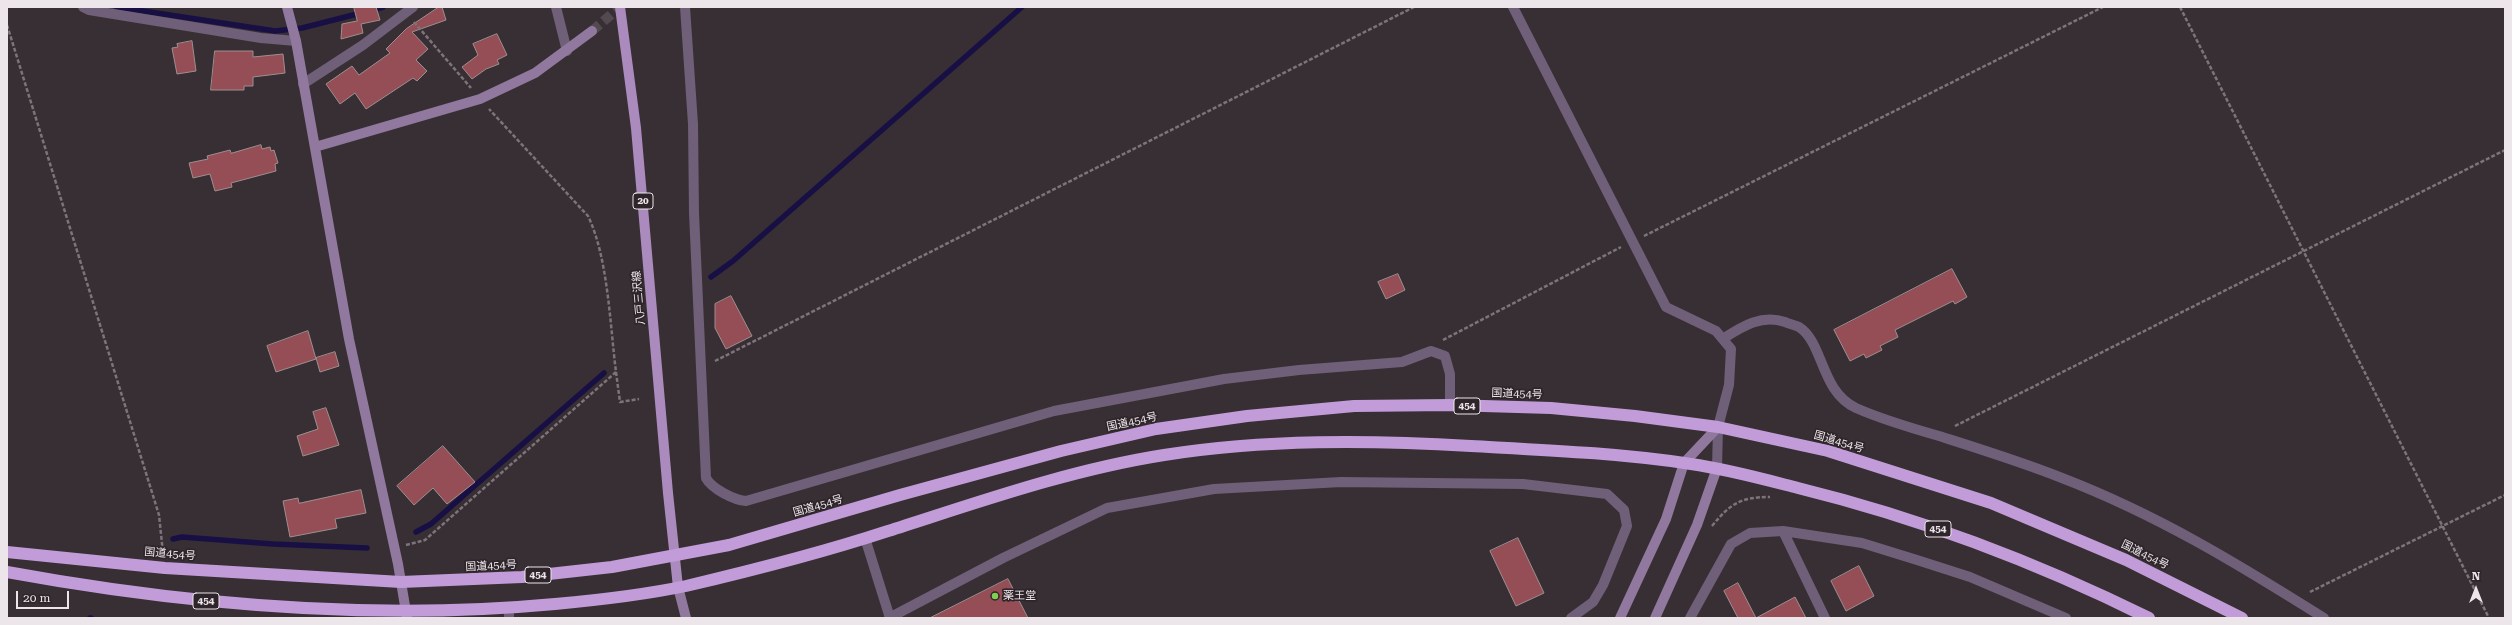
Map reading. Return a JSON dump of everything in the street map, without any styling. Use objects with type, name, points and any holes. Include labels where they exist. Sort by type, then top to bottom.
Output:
[{"type":"highway","name":"国道454号","points":[[7,552],[165,568],[401,582],[522,577],[612,567],[674,557],[729,545],[900,494],[1060,451],[1156,429],[1247,416],[1354,406],[1450,405],[1551,408],[1635,416],[1718,427],[1828,451],[1991,503],[2126,560],[2242,618]]},
{"type":"highway","name":"454","points":[[7,572],[170,597],[325,613],[509,613],[678,588],[813,554],[1010,490],[1083,472],[1164,455],[1258,445],[1360,442],[1450,445],[1684,462],[1717,468],[1854,502],[1953,533],[2027,561],[2149,618]]},
{"type":"main road","name":"八戸三沢線","points":[[620,7],[636,128],[678,588]]},
{"type":"street","points":[[83,7],[89,10],[261,38],[296,41]]},
{"type":"street","points":[[287,7],[296,41],[349,339],[407,614]]},
{"type":"street","points":[[556,7],[567,51]]},
{"type":"street","points":[[685,7],[693,124],[694,213],[706,478],[709,483],[738,500],[746,501],[1054,411],[1224,379],[1299,370],[1402,362],[1431,351],[1445,356],[1450,374],[1450,405]]},
{"type":"street","points":[[1513,7],[1666,307],[1716,331],[1724,338],[1730,349],[1732,363],[1729,385],[1718,427],[1717,468],[1697,525],[1655,618]]},
{"type":"street","points":[[303,84],[363,46],[409,10]]},
{"type":"street","points":[[315,147],[480,99],[535,73],[567,51],[592,31]]},
{"type":"street","points":[[1724,338],[1740,327],[1758,320],[1781,321],[1799,327],[1807,335],[1834,389],[1844,400],[1889,421],[1940,436],[2061,477],[2110,497],[2208,546],[2324,618]]},
{"type":"street","points":[[1620,618],[1666,519],[1684,462],[1718,427]]},
{"type":"street","points":[[865,538],[889,618],[1003,558],[1107,508],[1214,489],[1341,482],[1523,484],[1607,494],[1624,510],[1627,526],[1603,585],[1593,602],[1571,618]]},
{"type":"street","points":[[1690,618],[1730,544],[1750,533],[1783,531],[1862,544],[1917,560],[1970,577],[2066,618]]},
{"type":"street","points":[[1783,531],[1825,618]]},
{"type":"street","points":[[678,588],[686,618]]},
{"type":"path","points":[[700,369],[1414,7]]},
{"type":"path","points":[[1431,351],[1439,342],[1633,241],[2103,7]]},
{"type":"path","points":[[2180,7],[2305,250],[2489,618]]},
{"type":"path","points":[[409,10],[480,99],[588,216],[594,229],[605,283],[620,402],[639,399]]},
{"type":"path","points":[[7,25],[159,515],[165,568]]},
{"type":"path","points":[[1940,436],[1961,422],[2505,150]]},
{"type":"path","points":[[394,548],[425,540],[616,372]]},
{"type":"path","points":[[2295,600],[2505,495]]},
{"type":"building","points":[[354,7],[376,7],[380,20],[361,24],[363,33],[341,39],[342,24],[357,21]]},
{"type":"building","points":[[439,7],[442,7],[446,20],[412,32],[428,49],[416,60],[427,71],[417,81],[413,78],[366,109],[355,93],[340,104],[326,84],[352,66],[359,75],[390,53],[386,49],[406,29]]},
{"type":"building","points":[[497,34],[507,55],[497,60],[499,64],[486,69],[472,79],[462,67],[478,55],[473,44]]},
{"type":"building","points":[[192,41],[196,71],[177,74],[172,48],[178,47],[177,44]]},
{"type":"building","points":[[215,51],[253,51],[253,57],[283,54],[285,73],[253,77],[253,86],[244,86],[244,90],[211,90]]},
{"type":"building","points":[[261,145],[262,149],[270,147],[271,151],[274,150],[278,163],[275,164],[276,171],[231,183],[232,187],[215,191],[210,174],[193,178],[189,163],[208,159],[207,156],[230,150],[231,153]]},
{"type":"building","points":[[1952,269],[1967,297],[1955,304],[1953,301],[1895,330],[1898,337],[1880,346],[1882,350],[1866,358],[1864,354],[1850,361],[1834,330]]},
{"type":"building","points":[[1398,274],[1405,290],[1386,299],[1378,282]]},
{"type":"building","points":[[731,296],[752,336],[726,349],[715,328],[715,304]]},
{"type":"building","points":[[308,331],[316,359],[276,372],[267,346]]},
{"type":"building","points":[[335,352],[339,366],[320,372],[316,358]]},
{"type":"building","points":[[326,408],[339,445],[303,456],[297,436],[318,429],[313,412]]},
{"type":"building","points":[[443,446],[475,482],[447,504],[433,488],[414,505],[397,486]]},
{"type":"building","points":[[361,490],[366,513],[335,519],[337,528],[290,537],[283,501],[298,498],[299,503]]},
{"type":"building","points":[[1518,538],[1544,593],[1516,606],[1490,551]]},
{"type":"building","points":[[1859,566],[1874,596],[1846,611],[1831,581]]},
{"type":"building","name":"薬王堂","points":[[1008,579],[1028,618],[930,618]]},
{"type":"building","points":[[1738,583],[1756,618],[1738,618],[1724,591]]},
{"type":"building","points":[[1795,597],[1806,618],[1756,618]]},
{"type":"waterway","points":[[117,7],[275,31],[302,28],[361,13]]},
{"type":"waterway","points":[[370,11],[383,7]]},
{"type":"waterway","points":[[711,277],[733,261],[1022,7]]},
{"type":"waterway","points":[[416,532],[431,524],[604,373]]},
{"type":"waterway","points":[[173,539],[182,537],[273,544],[367,548]]},
{"type":"tunnel","points":[[592,31],[620,7]]},
{"type":"place","name":"薬王堂","points":[[995,596]]}]
